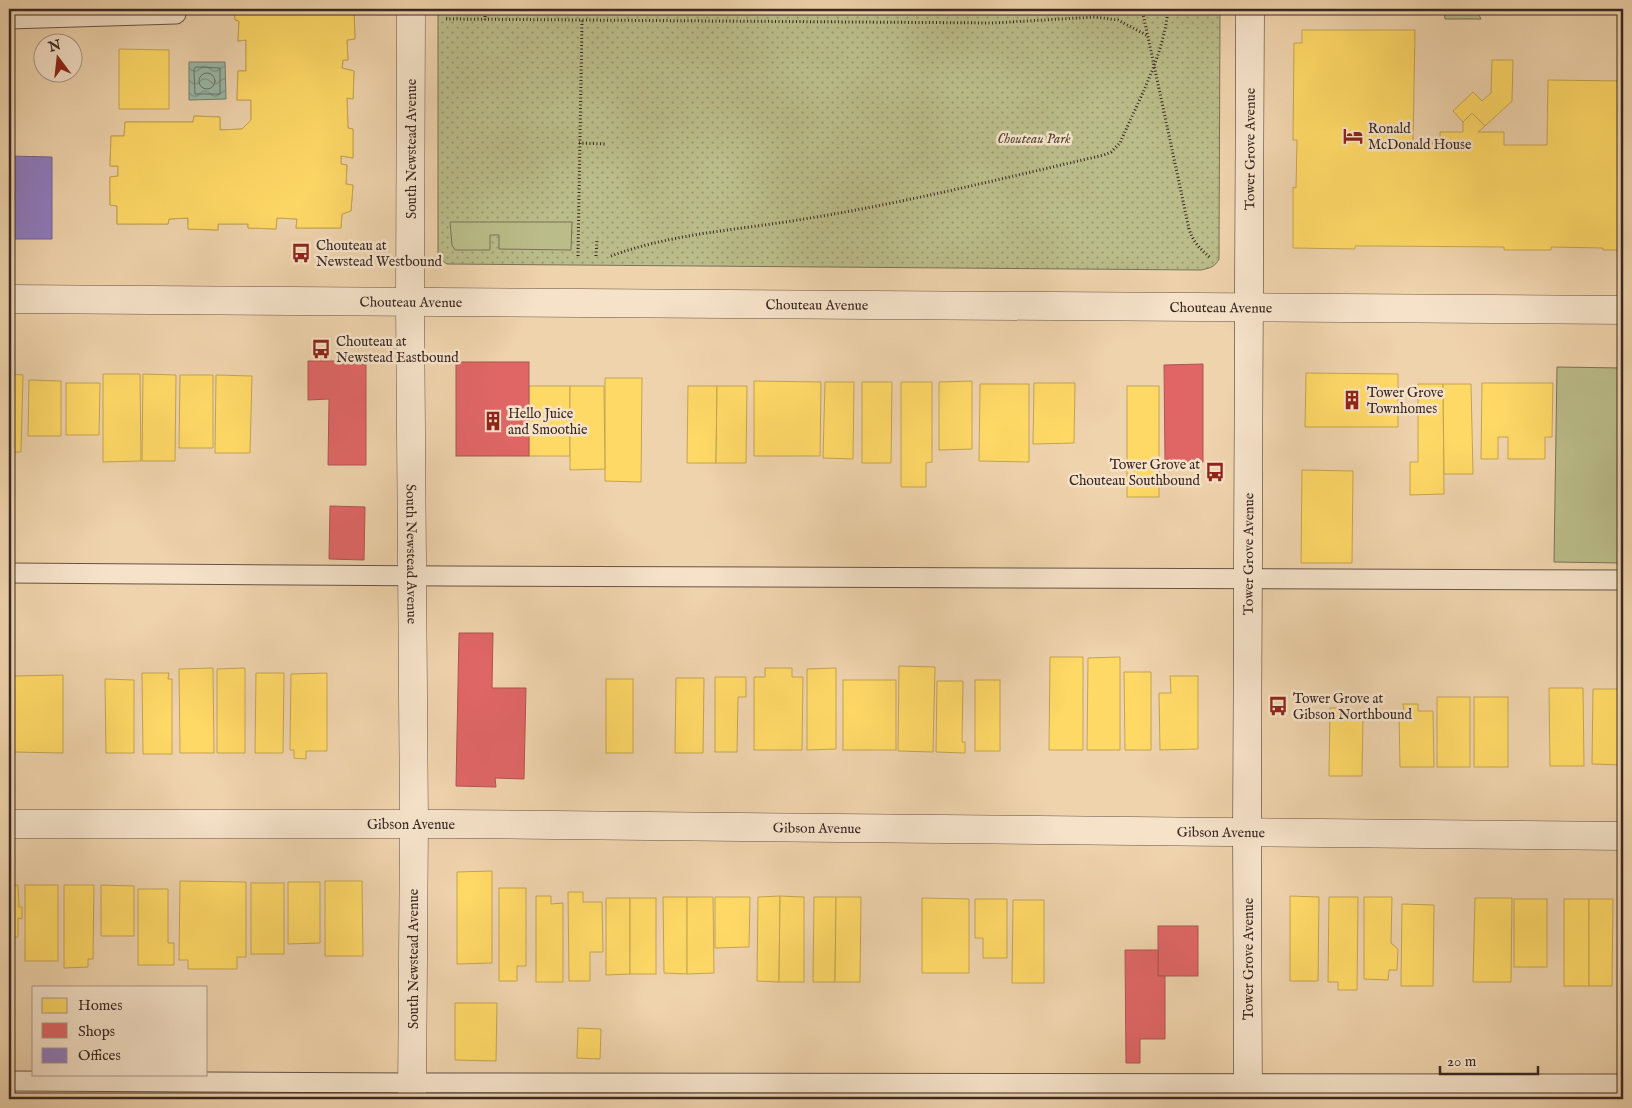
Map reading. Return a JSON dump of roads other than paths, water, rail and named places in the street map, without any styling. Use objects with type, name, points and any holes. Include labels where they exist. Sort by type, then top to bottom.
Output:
[{"type":"street","name":"South Newstead Avenue","points":[[411,9],[410,302],[414,824],[412,1091]]},
{"type":"street","name":"Tower Grove Avenue","points":[[1248,1091],[1250,9]]},
{"type":"street","name":"Chouteau Avenue","points":[[9,298],[1623,310]]},
{"type":"street","name":"Gibson Avenue","points":[[9,824],[414,824],[1623,836]]},
{"type":"lane","points":[[9,19],[176,14],[176,9]]},
{"type":"lane","points":[[9,573],[1623,580]]},
{"type":"lane","points":[[9,1081],[412,1091],[1248,1091],[1623,1084]]},
{"type":"water","points":[[189,62],[225,62],[226,99],[189,100]]},
{"type":"place","name":"Ronald McDonald House","points":[[1353,136]]},
{"type":"place","name":"Chouteau at Newstead Westbound","points":[[301,253]]},
{"type":"place","name":"Chouteau at Newstead Eastbound","points":[[321,349]]},
{"type":"place","name":"Tower Grove Townhomes","points":[[1352,400]]},
{"type":"place","name":"Hello Juice and Smoothie","points":[[493,421]]},
{"type":"place","name":"Tower Grove at Chouteau Southbound","points":[[1215,472]]},
{"type":"place","name":"Tower Grove at Gibson Northbound","points":[[1278,706]]},
{"type":"park label","name":"Chouteau Park","points":[[1034,138]]}]
